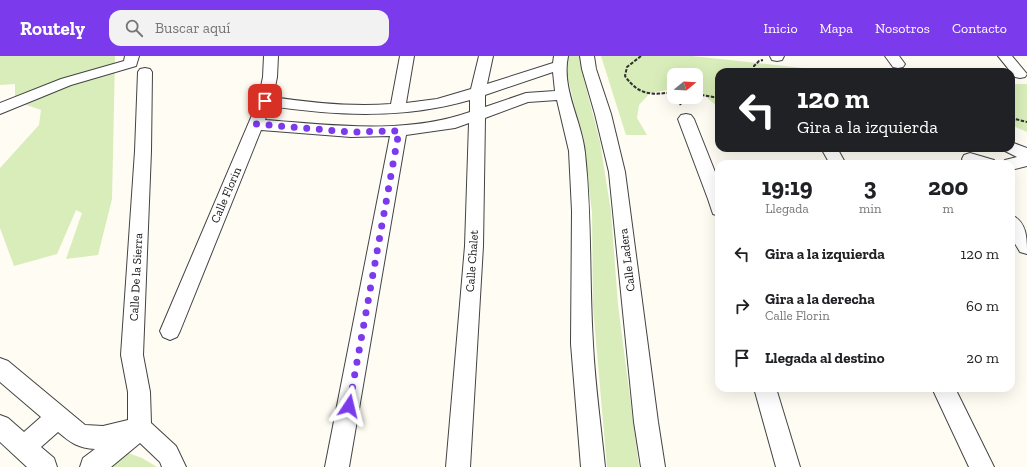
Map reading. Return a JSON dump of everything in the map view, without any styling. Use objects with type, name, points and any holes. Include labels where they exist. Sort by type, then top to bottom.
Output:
[{"type":"street","name":"Calle Florin","points":[[170,331],[265,101],[270,77],[271,56]]},
{"type":"street","points":[[398,108],[407,56]]},
{"type":"street","name":"Calle Chalet","points":[[458,467],[474,246],[478,92],[486,56]]},
{"type":"street","name":"Calle Ladera","points":[[588,56],[589,69],[603,114],[616,172],[645,414],[654,467]]},
{"type":"street","points":[[1005,56],[1020,74]]},
{"type":"street","points":[[265,101],[311,107],[352,110],[428,105],[463,97],[560,61],[563,95],[577,151],[581,211],[582,344],[593,467]]},
{"type":"street","points":[[0,109],[66,82],[136,64]]},
{"type":"street","name":"Calle De la Sierra","points":[[136,64],[143,151],[132,355],[139,392],[140,428]]},
{"type":"street","points":[[256,124],[351,132],[399,131],[455,123],[526,98],[563,95]]},
{"type":"street","points":[[686,119],[715,194]]},
{"type":"street","points":[[337,467],[399,131]]},
{"type":"street","points":[[1015,149],[1027,155]]},
{"type":"street","points":[[1015,163],[1027,160]]},
{"type":"street","points":[[1015,228],[1027,247]]},
{"type":"street","points":[[0,368],[57,418],[79,435],[102,439],[140,428]]},
{"type":"street","points":[[766,392],[788,467]]},
{"type":"street","points":[[945,392],[982,467]]},
{"type":"street","points":[[24,447],[57,418]]},
{"type":"street","points":[[0,426],[45,467]]},
{"type":"street","points":[[92,467],[140,428]]},
{"type":"street","points":[[140,428],[168,454],[174,467]]},
{"type":"path","points":[[641,56],[627,68],[625,76],[630,85],[645,94],[667,92]]},
{"type":"path","points":[[1015,85],[1020,74]]},
{"type":"path","points":[[703,95],[715,97]]},
{"type":"path","points":[[1015,119],[1027,122]]},
{"type":"green space","points":[[0,56],[115,56],[112,199],[98,255],[66,259],[82,213],[76,210],[57,254],[14,266],[0,228],[0,168],[39,125],[41,110],[15,101],[15,84],[0,85]]},
{"type":"green space","points":[[568,56],[581,56],[583,76],[600,142],[611,212],[618,305],[639,467],[607,467],[593,307],[592,212],[583,142],[567,74]]},
{"type":"green space","points":[[601,56],[692,56],[802,68],[715,68],[715,105],[703,94],[703,68],[667,68],[667,90],[650,93],[639,105],[637,118],[647,135],[626,135]]},
{"type":"green space","points":[[1015,84],[1027,84],[1027,132],[1015,127]]},
{"type":"green space","points":[[128,453],[142,458],[157,467],[103,467],[121,455]]},
{"type":"route","points":[[265,101],[256,124],[351,132],[399,131],[349,406]]}]
